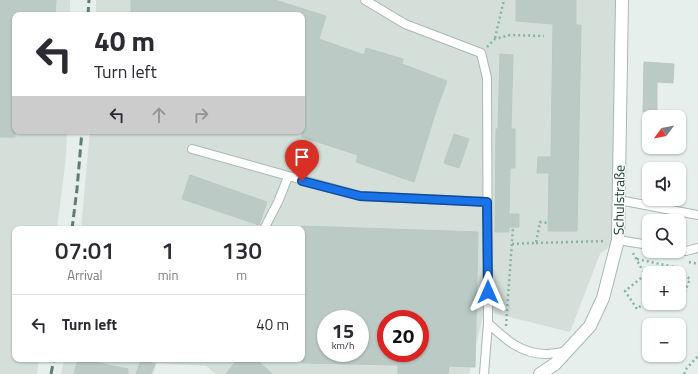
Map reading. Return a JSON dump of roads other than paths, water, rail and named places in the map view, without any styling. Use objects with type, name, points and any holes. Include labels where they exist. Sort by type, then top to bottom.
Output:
[{"type":"street","name":"Schulstraße","points":[[540,374],[555,364],[590,326],[603,298],[618,244],[622,0]]},
{"type":"lane","points":[[365,0],[405,24],[481,53],[487,78],[488,323],[484,374]]},
{"type":"lane","points":[[192,149],[360,196],[487,202]]},
{"type":"lane","points":[[266,226],[278,202],[288,177]]},
{"type":"lane","points":[[619,200],[698,214]]},
{"type":"lane","points":[[618,244],[642,248]]},
{"type":"lane","points":[[686,250],[698,248]]},
{"type":"lane","points":[[488,323],[505,338],[525,351],[546,354],[568,351]]},
{"type":"railway","points":[[88,12],[89,0]]},
{"type":"railway","points":[[72,226],[82,134]]},
{"type":"railway","points":[[51,374],[53,362]]}]
